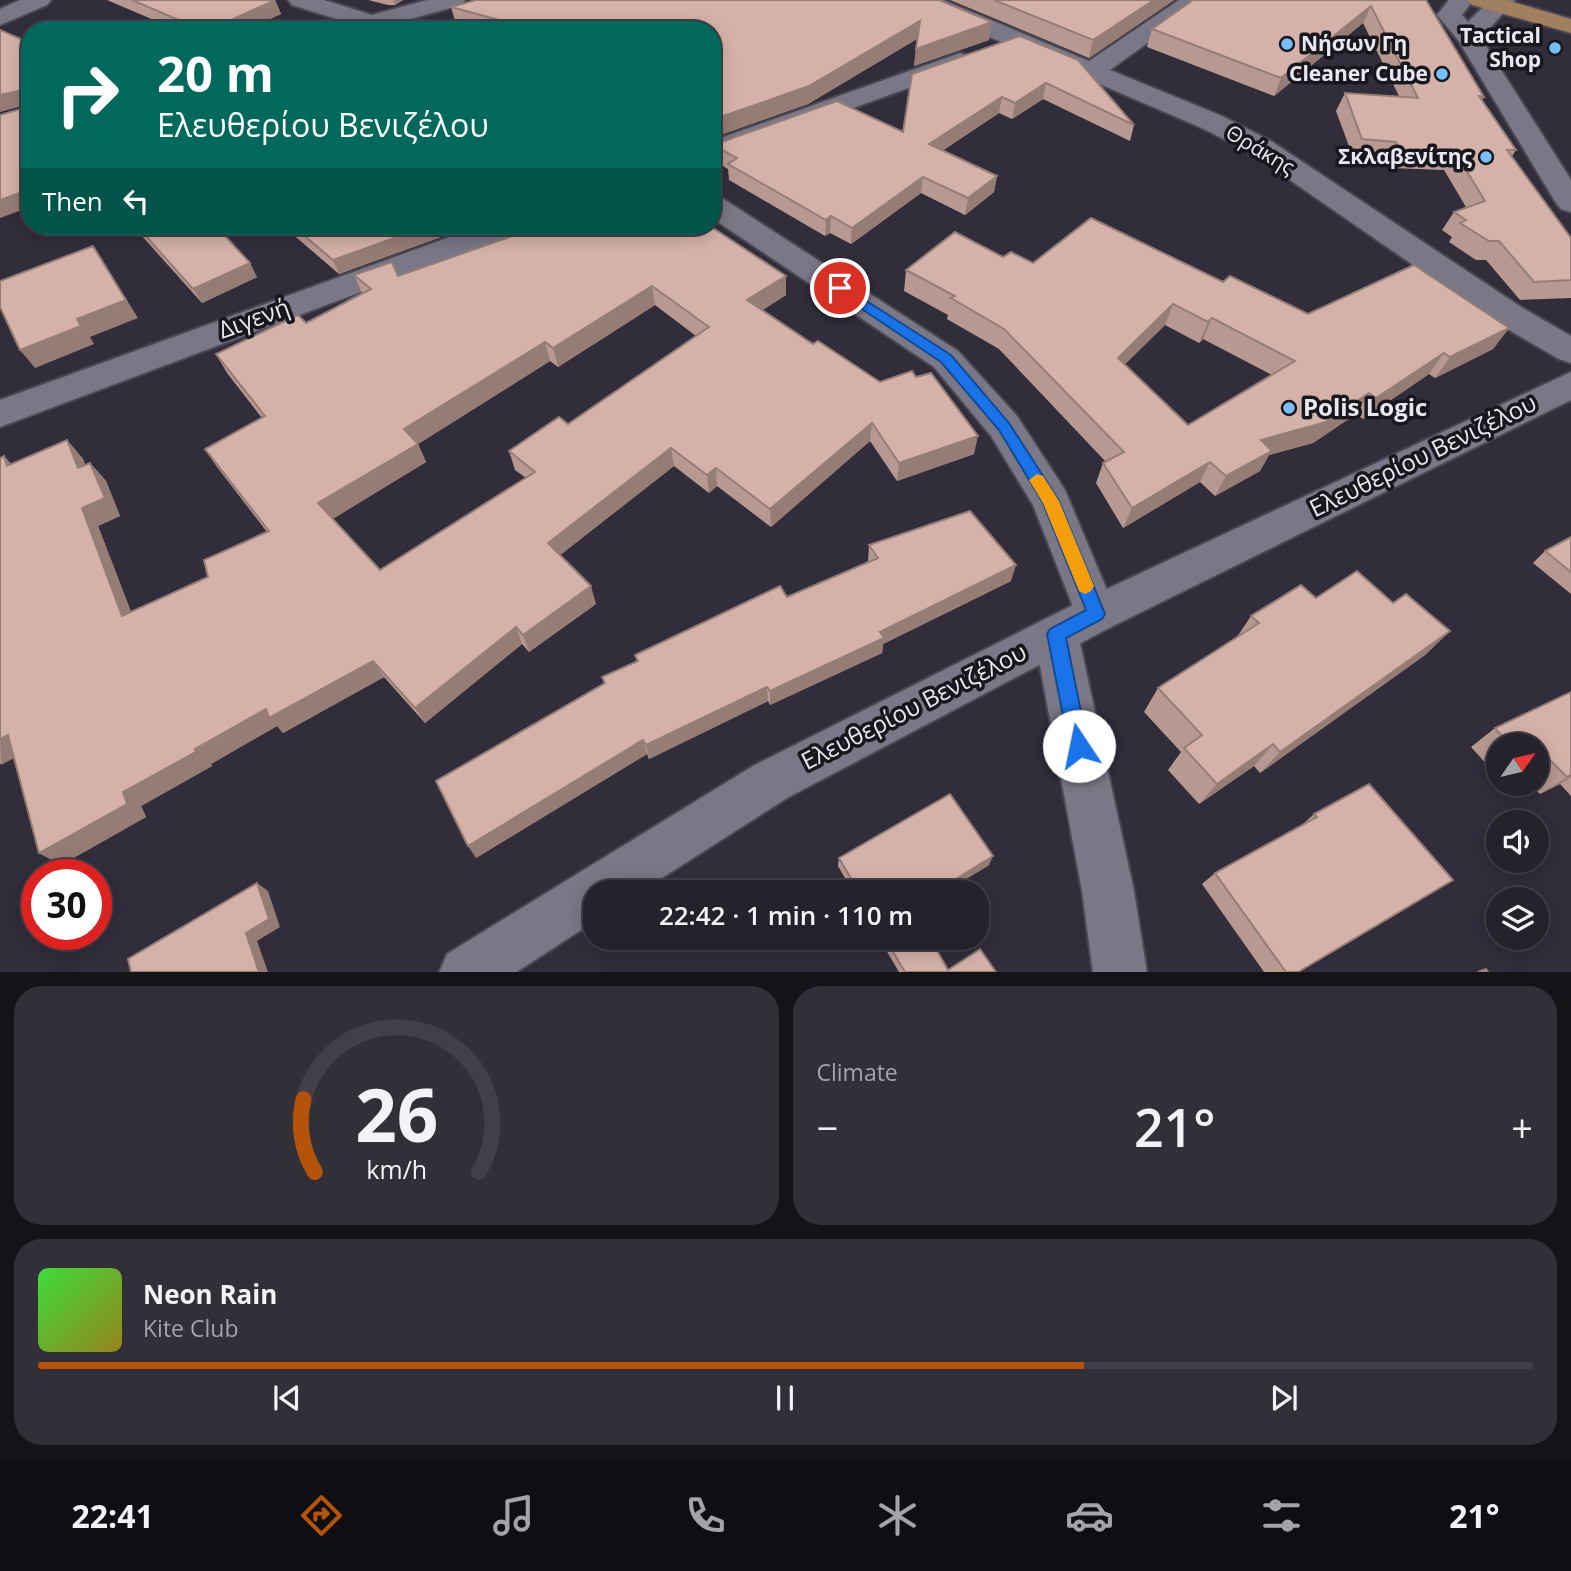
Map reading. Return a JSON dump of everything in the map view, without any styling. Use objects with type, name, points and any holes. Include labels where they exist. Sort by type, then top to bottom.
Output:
[{"type":"main road","points":[[1555,0],[1571,5]]},
{"type":"main road","points":[[1494,2],[1571,26]]},
{"type":"street","points":[[0,18],[39,0]]},
{"type":"street","points":[[300,0],[368,21]]},
{"type":"street","points":[[375,21],[453,0]]},
{"type":"street","name":"Θράκης","points":[[923,0],[1212,122],[1261,147],[1509,314],[1571,351]]},
{"type":"street","points":[[1091,71],[1195,0]]},
{"type":"street","points":[[1461,0],[1449,15],[1468,37],[1571,203]]},
{"type":"street","points":[[1468,37],[1494,2]]},
{"type":"street","points":[[410,12],[424,21]]},
{"type":"street","points":[[721,148],[1018,40]]},
{"type":"street","points":[[721,210],[946,359],[1004,426],[1051,501],[1076,624],[1120,972]]},
{"type":"street","name":"Διγενή","points":[[0,414],[484,235]]},
{"type":"street","name":"Ελευθερίου Βενιζέλου","points":[[466,972],[770,782],[1076,624],[1571,385]]},
{"type":"building","points":[[132,0],[275,0],[229,21],[179,20]]},
{"type":"building","points":[[476,0],[939,0],[992,22],[916,49],[920,21],[809,86],[721,117],[721,21],[500,21],[451,7]]},
{"type":"building","points":[[994,0],[1154,0],[1093,40]]},
{"type":"building","points":[[1193,0],[1426,0],[1484,97],[1479,96],[1516,150],[1507,150],[1571,238],[1571,280],[1534,282],[1499,241],[1489,241],[1460,223],[1466,220],[1454,212],[1485,201],[1455,152],[1400,150],[1396,142],[1362,139],[1345,93],[1418,98],[1371,6],[1281,78],[1152,29]]},
{"type":"building","points":[[0,30],[21,39],[21,90],[0,95]]},
{"type":"building","points":[[1020,36],[1078,60],[1134,125],[1046,83],[1015,103],[1002,97],[929,144],[997,176],[968,198],[923,177],[852,228],[831,216],[826,220],[728,164],[737,158],[721,149],[721,142],[837,101],[903,132],[912,74]]},
{"type":"building","points":[[21,109],[21,192],[0,200],[0,115]]},
{"type":"building","points":[[1091,218],[1223,282],[1230,276],[1308,314],[1414,265],[1509,328],[1450,357],[1444,353],[1376,398],[1369,393],[1326,422],[1261,440],[1272,451],[1226,476],[1210,462],[1132,508],[1103,463],[1124,452],[1004,329],[951,298],[955,296],[906,270],[955,232],[1003,257],[1011,252],[1033,263]],"holes":[[[1173,304],[1208,322],[1212,318],[1295,361],[1188,425],[1118,358]]]},
{"type":"building","points":[[721,233],[786,276],[747,300],[813,344],[818,341],[880,382],[912,371],[916,377],[931,373],[978,436],[899,463],[872,423],[770,509],[716,468],[707,475],[671,448],[548,543],[591,586],[523,635],[516,627],[415,708],[373,661],[269,718],[266,709],[195,749],[196,752],[123,792],[127,804],[39,853],[8,735],[0,739],[0,458],[4,456],[7,466],[67,440],[78,468],[90,463],[105,498],[82,508],[122,616],[208,577],[204,560],[269,531],[205,449],[265,416],[216,354],[298,315],[306,323],[371,289],[354,275],[392,262],[398,276],[515,235]],"holes":[[[652,286],[709,327],[568,424],[559,417],[509,451],[535,472],[380,570],[318,503],[418,444],[404,429],[545,342],[553,348]]]},
{"type":"building","points":[[145,235],[224,235],[250,263],[193,289]]},
{"type":"building","points":[[304,235],[403,235],[333,260]]},
{"type":"building","points":[[93,246],[126,300],[77,319],[81,326],[20,350],[0,307],[0,281]]},
{"type":"building","points":[[970,511],[1016,565],[880,632],[884,638],[770,691],[767,687],[646,745],[643,740],[468,846],[436,781],[605,683],[602,677],[638,661],[635,655],[780,586],[787,597],[878,558],[869,545]]},
{"type":"building","points":[[1571,537],[1571,572],[1545,551]]},
{"type":"building","points":[[1357,571],[1393,603],[1406,594],[1450,631],[1280,752],[1273,744],[1217,784],[1184,748],[1202,735],[1158,688],[1259,623],[1251,616],[1301,585],[1316,598]]},
{"type":"building","points":[[1571,692],[1571,775],[1567,777],[1549,759],[1549,733],[1499,733],[1495,728]]},
{"type":"building","points":[[1369,784],[1453,880],[1298,972],[1286,972],[1215,873],[1317,817],[1314,814]]},
{"type":"building","points":[[950,794],[993,856],[954,880],[852,880],[839,858]]},
{"type":"building","points":[[257,883],[269,919],[246,933],[259,972],[131,972],[128,959]]},
{"type":"building","points":[[892,950],[937,950],[948,970],[981,950],[996,972],[905,972]]},
{"type":"slow traffic","points":[[1037,480],[1051,501],[1085,586]]},
{"type":"place","name":"Νήσων Γη","points":[[1287,44]]},
{"type":"place","name":"Tactical Shop","points":[[1555,48]]},
{"type":"place","name":"Cleaner Cube","points":[[1442,74]]},
{"type":"place","name":"Σκλαβενίτης","points":[[1486,157]]},
{"type":"place","name":"Polis Logic","points":[[1289,408]]},
{"type":"route","points":[[840,288],[946,359],[1004,426],[1051,501],[1096,614],[1056,634],[1079,746]]}]
